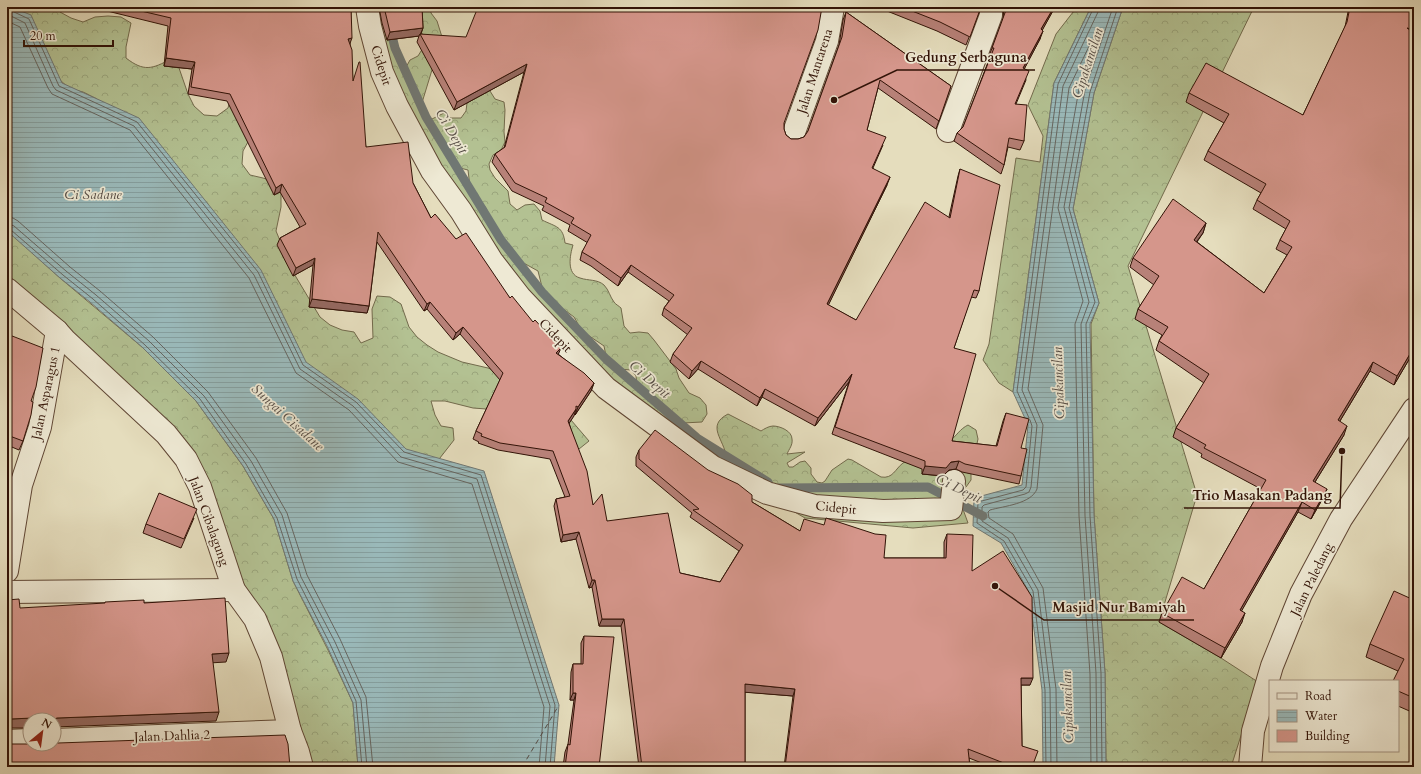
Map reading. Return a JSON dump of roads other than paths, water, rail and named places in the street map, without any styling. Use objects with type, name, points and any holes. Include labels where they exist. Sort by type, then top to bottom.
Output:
[{"type":"street","name":"Cidepit","points":[[367,7],[370,26],[382,72],[397,106],[432,171],[461,211],[492,261],[520,297],[606,388],[713,467],[766,492],[815,506],[883,511],[951,509],[953,491]]},
{"type":"street","name":"Jalan Mantarena","points":[[793,135],[827,41],[832,7]]},
{"type":"street","points":[[948,131],[991,15],[991,7]]},
{"type":"street","name":"Jalan Cibalagung","points":[[7,289],[58,331],[65,340],[166,434],[186,459],[200,487],[234,590],[256,619],[271,657],[290,731],[302,767]]},
{"type":"street","name":"Jalan Asparagus 1","points":[[7,571],[21,485],[40,427],[58,331]]},
{"type":"street","name":"Jalan Paledang","points":[[1250,767],[1253,731],[1270,673],[1302,594],[1341,519],[1414,409]]},
{"type":"street","points":[[7,592],[234,590]]},
{"type":"street","name":"Jalan Dahlia 2","points":[[62,740],[290,731]]},
{"type":"street","points":[[7,741],[22,740]]},
{"type":"water","name":"Ci Sadane","points":[[7,7],[11,7],[31,15],[62,83],[139,118],[261,270],[306,362],[358,399],[406,449],[484,471],[559,705],[554,767],[358,767],[353,703],[327,646],[293,581],[274,519],[243,466],[196,401],[142,347],[7,231]]},
{"type":"water","name":"Cipakancilan","points":[[1091,7],[1123,7],[1094,93],[1073,209],[1099,303],[1090,324],[1094,515],[1105,673],[1106,767],[1043,767],[1042,690],[1029,592],[1001,543],[973,526],[974,498],[1022,485],[1028,425],[1013,392],[1054,83]]},
{"type":"waterway","name":"Ci Depit","points":[[385,7],[395,48],[426,117],[501,240],[542,292],[606,359],[697,438],[768,482]]},
{"type":"waterway","name":"Ci Depit","points":[[779,488],[928,487],[983,516]]},
{"type":"place","name":"Gedung Serbaguna","points":[[834,100]]},
{"type":"place","name":"Trio Masakan Padang","points":[[1342,451]]},
{"type":"place","name":"Masjid Nur Bamiyah","points":[[995,586]]},
{"type":"water label","name":"Sungai Cisadane","points":[[288,417]]}]
